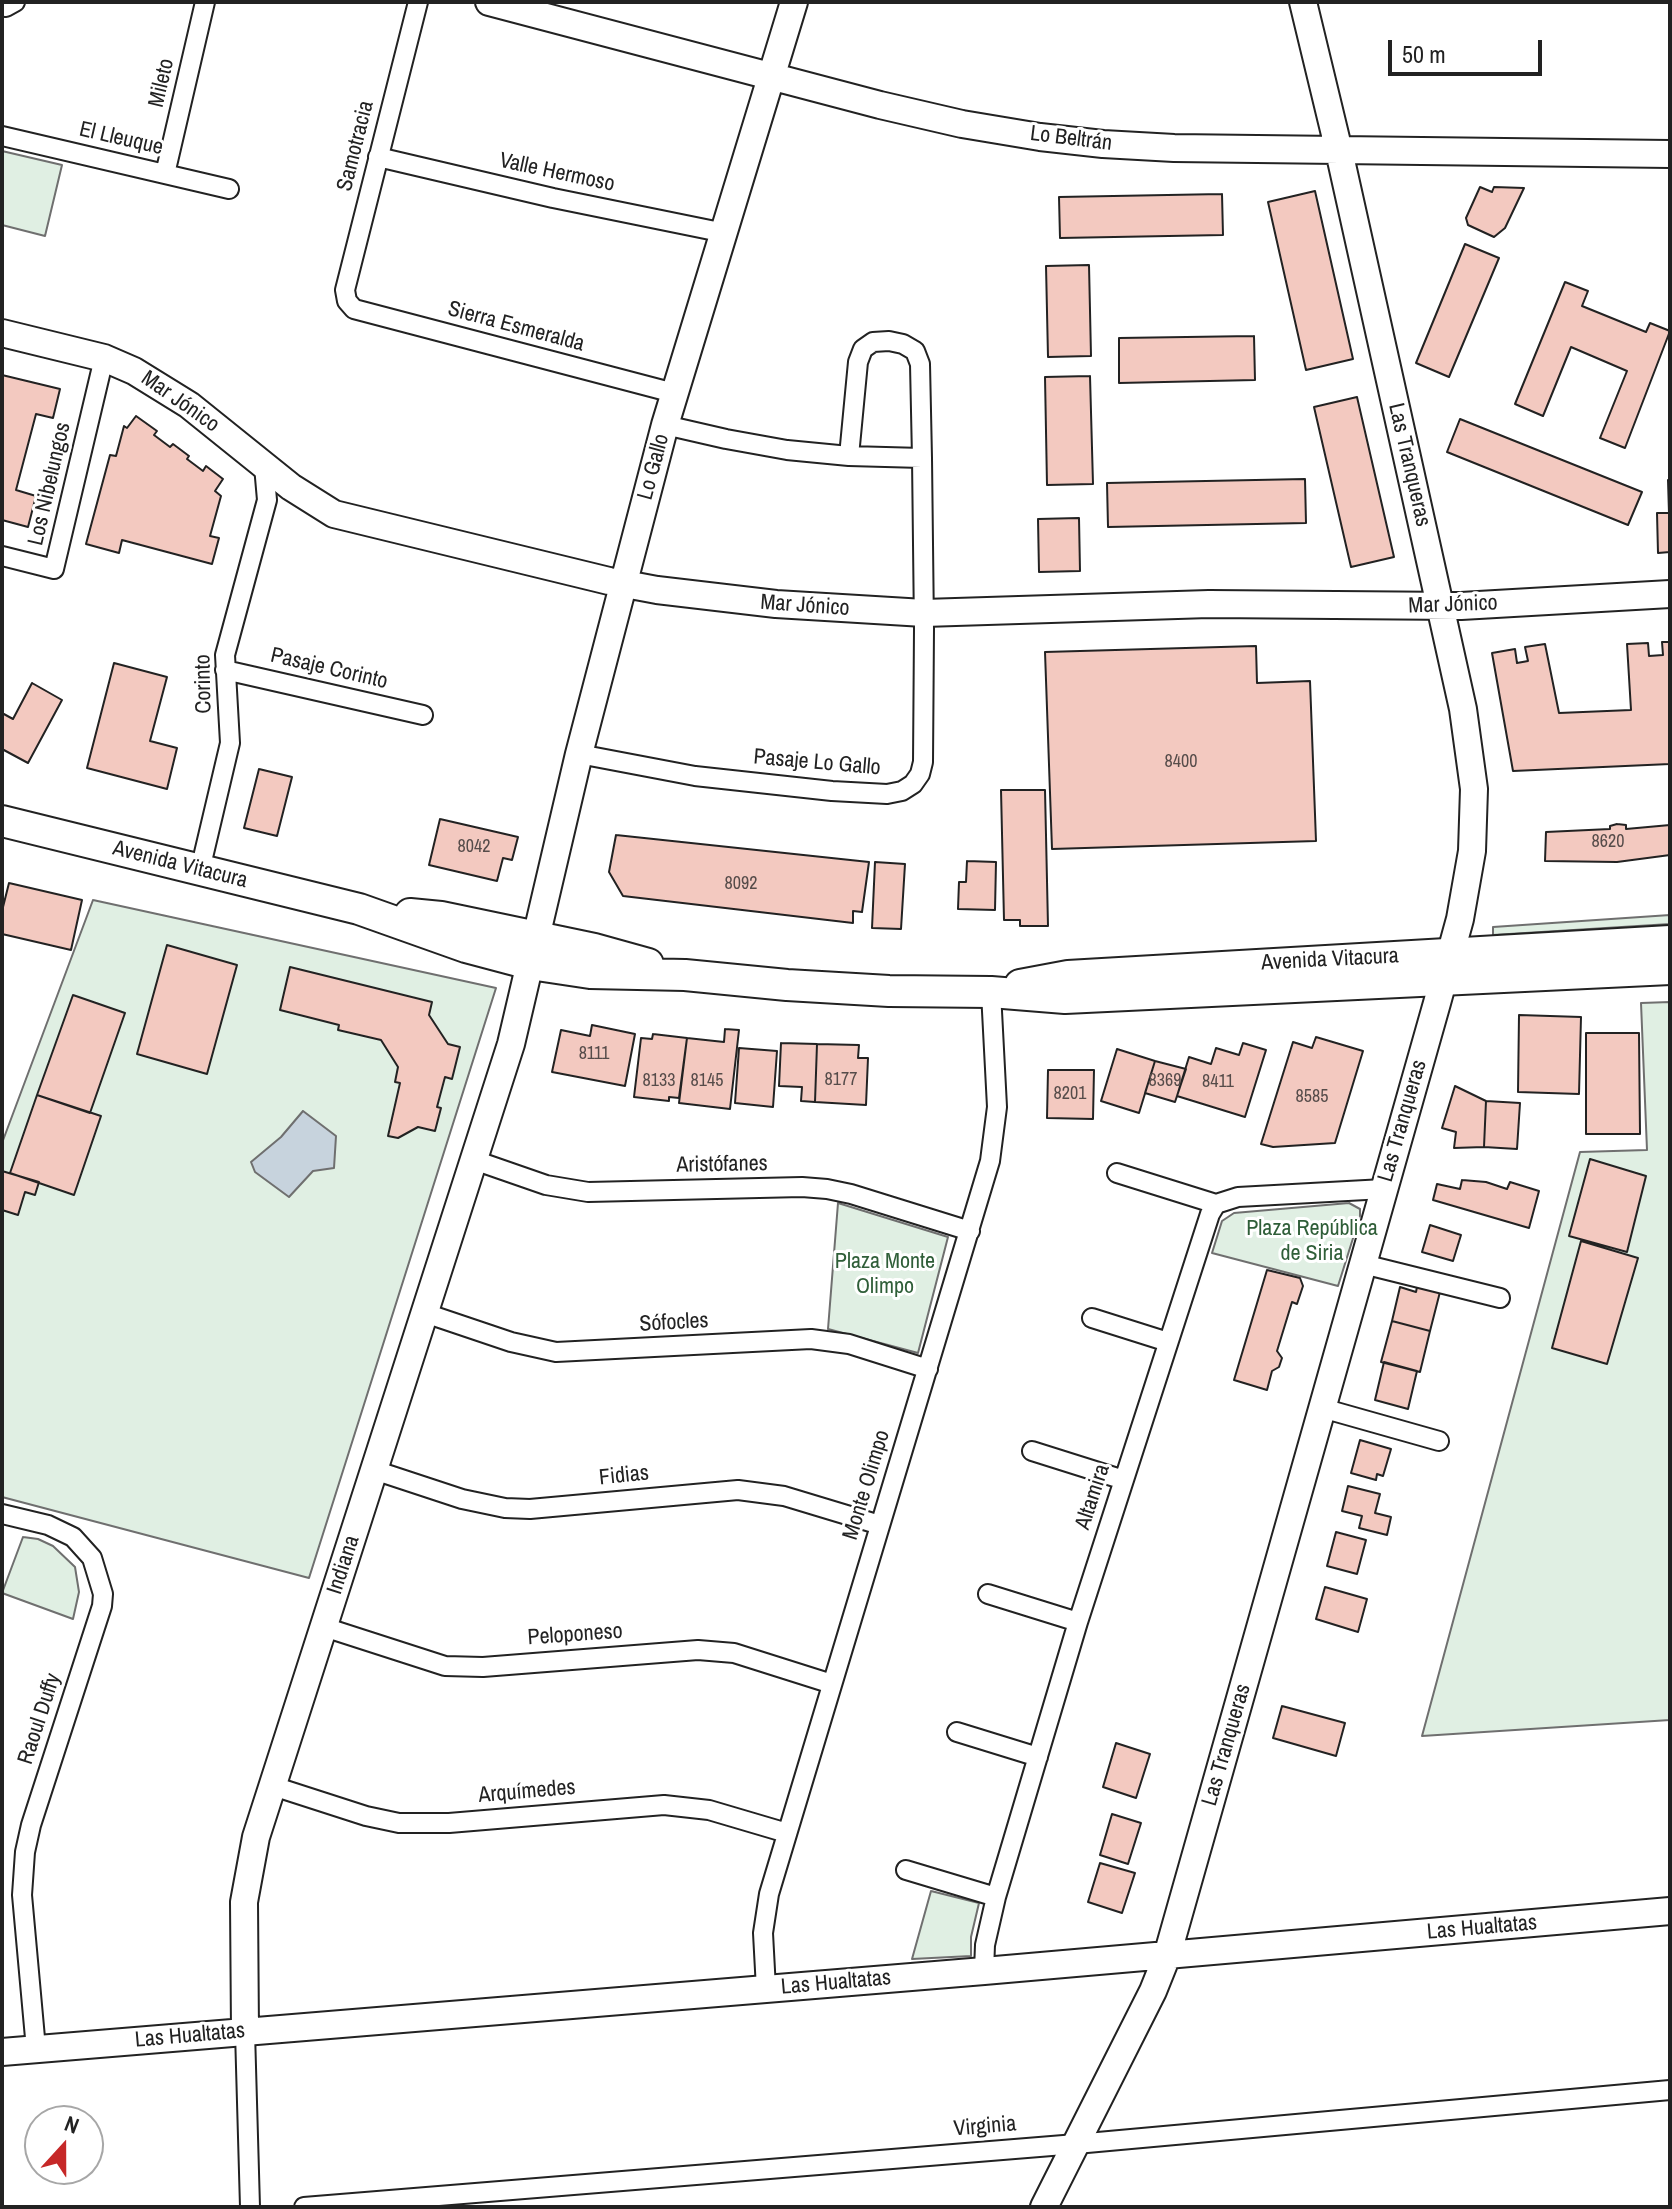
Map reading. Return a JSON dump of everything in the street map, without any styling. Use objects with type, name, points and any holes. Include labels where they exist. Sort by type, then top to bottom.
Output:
[{"type":"main road","name":"Avenida Vitacura","points":[[2,821],[359,909],[441,917],[532,951],[594,949],[685,975],[830,988],[1093,998],[1447,967],[1670,941]]},
{"type":"main road","name":"Avenida Vitacura","points":[[1447,967],[1670,969]]},
{"type":"street","points":[[2,6],[15,2]]},
{"type":"street","name":"Mileto","points":[[165,174],[205,2]]},
{"type":"street","name":"Samotracia","points":[[347,301],[345,290],[418,2]]},
{"type":"street","name":"Lo Beltrán","points":[[489,2],[962,124],[1040,137],[1174,148],[1670,154]]},
{"type":"street","name":"Lo Gallo","points":[[532,951],[579,754],[665,425],[794,2]]},
{"type":"street","name":"Las Tranqueras","points":[[1044,2207],[1153,1991],[1167,1956],[1447,967],[1467,885],[1473,840],[1474,789],[1468,733],[1442,606],[1303,2]]},
{"type":"street","name":"El Lleuque","points":[[2,136],[229,189]]},
{"type":"street","name":"Valle Hermoso","points":[[378,157],[553,198],[725,233]]},
{"type":"street","name":"Sierra Esmeralda","points":[[347,301],[354,309],[674,393]]},
{"type":"street","name":"Mar Jónico","points":[[2,333],[104,358],[134,371],[189,405],[319,507],[349,520],[623,583],[737,600],[924,613],[1209,604],[1442,606],[1670,594]]},
{"type":"street","name":"Pasaje Lo Gallo","points":[[579,754],[710,777],[832,791],[887,794],[902,791],[913,784],[923,762],[920,364],[915,351],[903,344],[873,342],[863,349],[858,362],[849,456]]},
{"type":"street","name":"Los Nibelungos","points":[[2,556],[54,569],[104,358]]},
{"type":"street","points":[[665,425],[787,450],[922,458]]},
{"type":"street","name":"Corinto","points":[[200,870],[230,743],[225,655],[267,500],[264,466]]},
{"type":"street","points":[[267,500],[282,489],[291,487]]},
{"type":"street","name":"Pasaje Corinto","points":[[225,670],[423,715]]},
{"type":"street","name":"Indiana","points":[[250,2207],[244,1902],[251,1856],[518,1021],[532,951]]},
{"type":"street","name":"Monte Olimpo","points":[[766,1989],[764,1919],[787,1833],[990,1161],[997,1085],[991,992]]},
{"type":"street","name":"Aristófanes","points":[[474,1160],[546,1185],[588,1192],[827,1189],[970,1231]]},
{"type":"street","points":[[1117,1173],[1216,1204],[1238,1197],[1384,1189]]},
{"type":"street","name":"Altamira","points":[[984,1971],[985,1945],[996,1897],[1078,1622],[1203,1234],[1216,1204]]},
{"type":"street","points":[[1363,1264],[1500,1298]]},
{"type":"street","name":"Sófocles","points":[[425,1313],[511,1342],[556,1352],[811,1339],[849,1344],[928,1369]]},
{"type":"street","points":[[1092,1318],[1168,1342]]},
{"type":"street","points":[[1322,1408],[1439,1441]]},
{"type":"street","points":[[1032,1451],[1124,1480]]},
{"type":"street","name":"Fidias","points":[[374,1470],[462,1499],[505,1508],[530,1509],[738,1490],[784,1496],[880,1525]]},
{"type":"street","name":"Raoul Duffy","points":[[2,1514],[48,1525],[73,1537],[92,1558],[103,1594],[102,1606],[39,1798],[25,1852],[22,1895],[36,2049]]},
{"type":"street","points":[[988,1594],[1078,1622]]},
{"type":"street","name":"Peloponeso","points":[[324,1627],[445,1666],[483,1667],[698,1650],[734,1653],[832,1684]]},
{"type":"street","points":[[957,1732],[1038,1757]]},
{"type":"street","name":"Arquímedes","points":[[273,1786],[366,1816],[399,1823],[449,1823],[664,1805],[718,1812],[787,1833]]},
{"type":"street","points":[[906,1870],[996,1897]]},
{"type":"street","name":"Las Hualtatas","points":[[2,2052],[1167,1956],[1670,1911]]},
{"type":"street","name":"Virginia","points":[[304,2207],[1076,2144],[1670,2090]]},
{"type":"green space","points":[[2,151],[62,165],[45,236],[2,225]]},
{"type":"green space","points":[[93,900],[496,988],[309,1578],[2,1497],[2,1143]]},
{"type":"green space","points":[[1670,915],[1670,924],[1493,935],[1493,927]]},
{"type":"green space","points":[[1670,1002],[1670,1720],[1422,1736],[1580,1152],[1647,1150],[1641,1003]]},
{"type":"green space","name":"Plaza Monte Olimpo","points":[[838,1203],[948,1237],[918,1353],[828,1329]]},
{"type":"green space","name":"Plaza República de Siria","points":[[1349,1203],[1360,1209],[1360,1216],[1338,1286],[1212,1253],[1222,1221],[1234,1213]]},
{"type":"green space","points":[[23,1537],[53,1546],[75,1567],[79,1592],[73,1619],[2,1593]]},
{"type":"green space","points":[[931,1891],[979,1903],[971,1937],[971,1956],[912,1959]]},
{"type":"shaded area","points":[[303,1111],[336,1136],[334,1168],[313,1171],[289,1197],[255,1172],[251,1162],[281,1137]]},
{"type":"building","points":[[1480,187],[1492,192],[1494,187],[1524,188],[1505,228],[1494,237],[1468,225],[1466,218]]},
{"type":"building","points":[[1315,191],[1353,359],[1306,370],[1268,202]]},
{"type":"building","points":[[1222,194],[1223,235],[1060,238],[1059,197]]},
{"type":"building","points":[[1465,244],[1499,258],[1449,377],[1416,363]]},
{"type":"building","points":[[1089,265],[1091,356],[1048,357],[1046,266]]},
{"type":"building","points":[[1565,282],[1588,291],[1582,306],[1646,332],[1650,323],[1670,331],[1625,448],[1600,438],[1627,371],[1571,347],[1543,416],[1515,404]]},
{"type":"building","points":[[1254,336],[1255,380],[1119,383],[1119,338]]},
{"type":"building","points":[[2,375],[60,389],[53,418],[36,414],[16,490],[36,496],[28,527],[2,520]]},
{"type":"building","points":[[1090,376],[1093,484],[1047,485],[1045,377]]},
{"type":"building","points":[[1357,397],[1394,557],[1351,567],[1314,407]]},
{"type":"building","points":[[136,416],[157,431],[154,435],[170,447],[173,444],[203,471],[206,466],[223,479],[215,491],[221,496],[210,536],[219,538],[212,564],[122,540],[119,553],[86,544],[110,455],[116,456],[124,426],[127,428]]},
{"type":"building","points":[[1460,419],[1642,492],[1628,525],[1447,452]]},
{"type":"building","points":[[1305,479],[1306,523],[1108,527],[1107,483]]},
{"type":"building","points":[[1670,480],[1670,552],[1658,553],[1657,513],[1669,513]]},
{"type":"building","points":[[1079,518],[1080,571],[1039,572],[1038,519]]},
{"type":"building","points":[[1662,642],[1670,642],[1670,764],[1513,771],[1492,653],[1515,649],[1517,663],[1528,661],[1525,647],[1545,644],[1559,713],[1631,710],[1627,644],[1648,643],[1649,656],[1663,655]]},
{"type":"building","points":[[1256,646],[1257,683],[1310,681],[1316,841],[1052,849],[1045,652]]},
{"type":"building","points":[[114,663],[167,677],[150,741],[177,748],[167,789],[87,768]]},
{"type":"building","points":[[32,683],[62,700],[28,763],[2,749],[2,713],[13,719]]},
{"type":"building","points":[[259,769],[292,777],[277,836],[244,828]]},
{"type":"building","points":[[1001,790],[1045,790],[1048,926],[1020,926],[1020,920],[1004,920]]},
{"type":"building","points":[[440,819],[518,837],[512,860],[503,858],[497,881],[429,865]]},
{"type":"building","points":[[1626,825],[1626,829],[1670,825],[1670,855],[1617,862],[1545,861],[1546,832],[1610,829],[1610,826]]},
{"type":"building","points":[[616,835],[869,862],[862,912],[853,911],[853,923],[623,896],[609,872]]},
{"type":"building","points":[[967,861],[996,862],[995,910],[958,909],[959,882],[966,882]]},
{"type":"building","points":[[875,862],[905,864],[901,929],[872,928]]},
{"type":"building","points":[[9,883],[82,900],[71,950],[2,934],[2,911]]},
{"type":"building","points":[[167,945],[237,965],[207,1074],[137,1054]]},
{"type":"building","points":[[290,967],[432,1002],[429,1015],[448,1044],[460,1047],[452,1079],[445,1077],[437,1107],[441,1108],[435,1131],[418,1127],[398,1138],[388,1136],[400,1083],[395,1082],[398,1067],[381,1040],[338,1030],[339,1025],[280,1010]]},
{"type":"building","points":[[73,995],[125,1013],[90,1113],[37,1095]]},
{"type":"building","points":[[1519,1015],[1581,1017],[1579,1094],[1518,1092]]},
{"type":"building","points":[[592,1025],[635,1034],[625,1086],[552,1072],[561,1030],[590,1036]]},
{"type":"building","points":[[725,1029],[739,1030],[730,1109],[679,1103],[687,1038],[724,1042]]},
{"type":"building","points":[[1586,1033],[1639,1033],[1640,1134],[1586,1134]]},
{"type":"building","points":[[653,1034],[687,1038],[679,1098],[669,1097],[669,1101],[634,1097],[641,1038],[652,1039]]},
{"type":"building","points":[[1316,1037],[1363,1051],[1335,1143],[1273,1147],[1261,1144],[1293,1042],[1312,1048]]},
{"type":"building","points":[[781,1043],[817,1044],[815,1102],[801,1101],[802,1087],[779,1086]]},
{"type":"building","points":[[1243,1043],[1266,1050],[1245,1117],[1177,1096],[1189,1057],[1211,1064],[1216,1048],[1239,1055]]},
{"type":"building","points":[[817,1044],[859,1045],[858,1058],[868,1058],[866,1105],[815,1102]]},
{"type":"building","points":[[739,1048],[777,1051],[773,1107],[735,1103]]},
{"type":"building","points":[[1117,1049],[1155,1061],[1139,1113],[1101,1101]]},
{"type":"building","points":[[1155,1061],[1186,1069],[1175,1102],[1145,1093]]},
{"type":"building","points":[[1048,1070],[1094,1070],[1093,1119],[1047,1118]]},
{"type":"building","points":[[1455,1086],[1486,1101],[1484,1147],[1454,1148],[1456,1132],[1442,1128]]},
{"type":"building","points":[[37,1095],[101,1116],[74,1195],[10,1173]]},
{"type":"building","points":[[1486,1101],[1520,1103],[1517,1149],[1484,1147]]},
{"type":"building","points":[[1590,1159],[1646,1176],[1627,1252],[1569,1236]]},
{"type":"building","points":[[2,1171],[39,1182],[35,1195],[25,1192],[18,1215],[2,1210]]},
{"type":"building","points":[[1462,1180],[1486,1182],[1507,1189],[1510,1182],[1539,1191],[1529,1228],[1433,1200],[1437,1184],[1460,1189]]},
{"type":"building","points":[[1430,1225],[1461,1235],[1453,1261],[1422,1252]]},
{"type":"building","points":[[1581,1241],[1638,1258],[1607,1364],[1552,1348]]},
{"type":"building","points":[[1267,1270],[1300,1278],[1303,1286],[1297,1304],[1292,1302],[1277,1351],[1282,1358],[1279,1367],[1272,1371],[1267,1390],[1234,1380]]},
{"type":"building","points":[[1418,1282],[1441,1288],[1430,1331],[1392,1321],[1400,1287],[1416,1292]]},
{"type":"building","points":[[1392,1321],[1430,1331],[1420,1372],[1381,1362]]},
{"type":"building","points":[[1384,1362],[1417,1371],[1408,1409],[1375,1400]]},
{"type":"building","points":[[1360,1440],[1391,1449],[1383,1476],[1377,1474],[1376,1480],[1351,1473]]},
{"type":"building","points":[[1348,1486],[1380,1494],[1375,1513],[1391,1517],[1387,1535],[1359,1528],[1362,1516],[1342,1511]]},
{"type":"building","points":[[1336,1532],[1366,1540],[1357,1574],[1327,1566]]},
{"type":"building","points":[[1325,1587],[1367,1599],[1358,1632],[1316,1619]]},
{"type":"building","points":[[1282,1706],[1345,1723],[1336,1756],[1273,1738]]},
{"type":"building","points":[[1116,1743],[1150,1754],[1136,1798],[1103,1787]]},
{"type":"building","points":[[1112,1814],[1141,1823],[1128,1864],[1100,1855]]},
{"type":"building","points":[[1100,1863],[1135,1873],[1122,1913],[1088,1902]]}]
